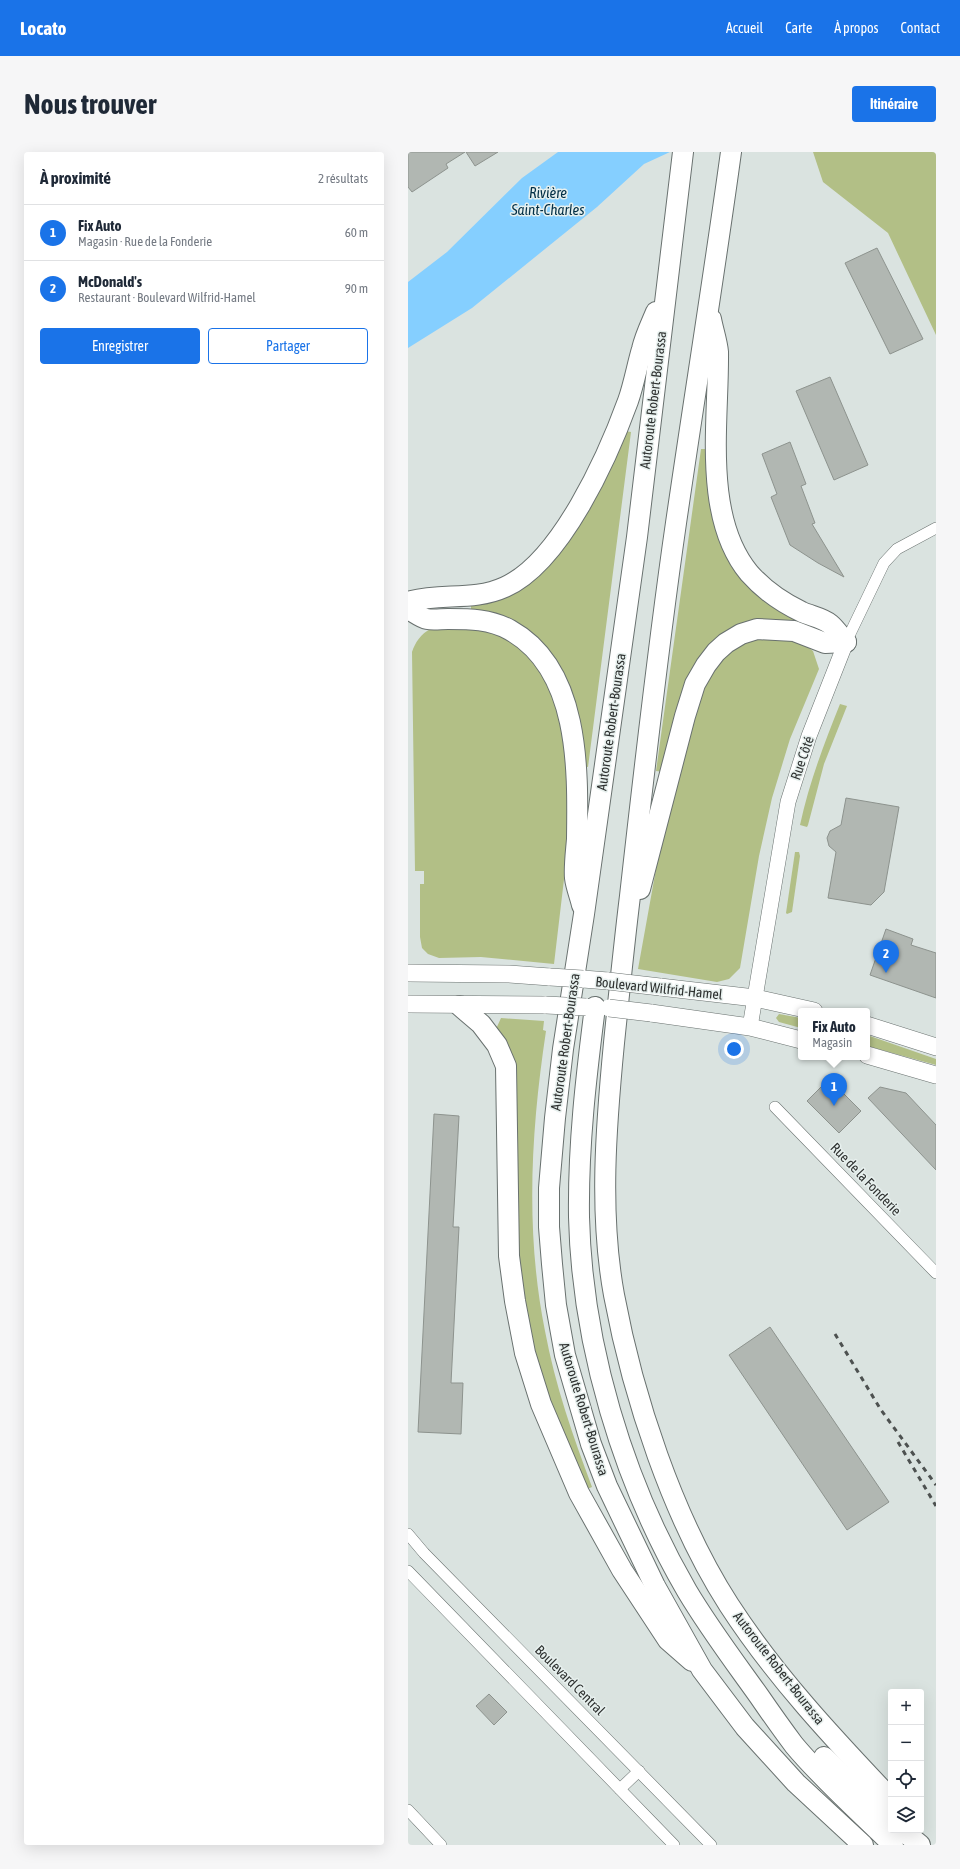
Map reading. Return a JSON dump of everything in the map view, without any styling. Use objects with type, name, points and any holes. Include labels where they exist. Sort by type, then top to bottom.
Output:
[{"type":"highway","name":"Autoroute Robert-Bourassa","points":[[683,152],[636,537],[584,914],[563,1049],[555,1118],[550,1180],[549,1227],[556,1305],[565,1355],[592,1444],[607,1486],[655,1586],[702,1670],[745,1727],[791,1778],[863,1845]]},
{"type":"highway","name":"Autoroute Robert-Bourassa","points":[[730,152],[674,542],[648,737],[624,943],[610,1085],[606,1154],[606,1210],[609,1253],[614,1292],[630,1363],[646,1419],[682,1516],[707,1566],[728,1602],[758,1646],[798,1699],[889,1797]]},
{"type":"highway","points":[[408,602],[423,598],[465,597],[487,594],[507,586],[524,576],[539,562],[554,544],[575,513],[617,431],[628,399],[642,347],[666,284]]},
{"type":"highway","points":[[708,308],[718,350],[715,455],[718,489],[729,536],[737,555],[749,572],[762,586],[802,612],[830,623],[846,642]]},
{"type":"highway","points":[[408,609],[426,619],[476,620],[490,622],[509,630],[534,648],[554,677],[565,702],[572,734],[576,799],[575,879],[584,914]]},
{"type":"highway","points":[[624,943],[653,842],[685,716],[695,684],[706,665],[726,643],[741,634],[757,629],[794,631],[825,643],[846,642]]},
{"type":"highway","points":[[460,1006],[482,1024],[497,1045],[506,1066],[509,1256],[515,1301],[525,1353],[541,1404],[579,1492],[622,1570],[668,1640],[702,1670]]},
{"type":"highway","points":[[594,1016],[582,1119],[579,1165],[579,1219],[587,1305],[601,1373],[616,1428],[633,1475],[658,1535],[688,1592],[718,1640],[795,1746],[893,1845]]},
{"type":"highway","points":[[746,1678],[840,1773],[888,1818]]},
{"type":"highway","points":[[906,1833],[920,1845]]},
{"type":"highway","points":[[924,1833],[935,1845]]},
{"type":"main road","name":"Boulevard Wilfrid-Hamel","points":[[408,972],[509,974],[660,987],[755,998],[800,1008]]},
{"type":"main road","name":"Boulevard Wilfrid-Hamel","points":[[408,1004],[460,1006],[546,1005],[594,1016],[651,1013],[750,1027],[798,1039]]},
{"type":"main road","points":[[870,1026],[936,1047]]},
{"type":"main road","points":[[870,1056],[936,1075]]},
{"type":"street","name":"Rue Côté","points":[[750,1027],[788,802],[809,736],[846,642],[884,563],[897,549],[936,528]]},
{"type":"street","name":"Rue de la Fonderie","points":[[775,1107],[936,1273]]},
{"type":"street","name":"Boulevard Central","points":[[408,1534],[424,1553],[711,1845]]},
{"type":"street","points":[[408,1571],[674,1845]]},
{"type":"street","points":[[620,1789],[639,1771]]},
{"type":"street","points":[[408,1810],[441,1845]]},
{"type":"green space","points":[[813,152],[936,152],[936,335],[888,233],[823,182]]},
{"type":"green space","points":[[625,431],[631,432],[588,767],[580,766],[560,675],[471,613],[471,606],[494,601],[542,571],[561,550],[579,524]]},
{"type":"green space","points":[[701,449],[708,449],[727,547],[795,616],[792,623],[721,638],[664,772],[656,771]]},
{"type":"green space","points":[[448,627],[481,628],[515,642],[543,671],[557,705],[565,741],[569,793],[569,837],[554,964],[481,957],[439,958],[428,954],[422,948],[420,937],[420,884],[424,884],[424,871],[415,871],[412,652],[419,639],[424,633],[431,629]]},
{"type":"green space","points":[[771,636],[800,641],[813,651],[819,669],[790,739],[772,798],[759,856],[740,968],[729,979],[717,982],[638,969],[658,858],[696,706],[717,659],[752,639]]},
{"type":"green space","points":[[840,704],[847,706],[824,764],[808,825],[807,827],[800,825],[812,779]]},
{"type":"green space","points":[[795,852],[799,852],[800,856],[792,912],[787,914],[786,913]]},
{"type":"green space","points":[[779,1014],[798,1017],[798,1027],[779,1022],[776,1018]]},
{"type":"green space","points":[[501,1018],[544,1021],[543,1030],[546,1031],[537,1106],[532,1181],[535,1256],[539,1294],[549,1351],[559,1391],[571,1429],[592,1487],[585,1490],[565,1449],[524,1315],[496,1029]]},
{"type":"green space","points":[[870,1036],[936,1059],[936,1065],[870,1047]]},
{"type":"water","name":"Rivière Saint-Charles","points":[[558,152],[670,152],[644,164],[597,207],[472,308],[408,348],[408,282],[447,252],[522,178]]},
{"type":"building","points":[[408,152],[465,152],[446,164],[448,168],[412,192],[408,187]]},
{"type":"building","points":[[466,152],[498,152],[475,166]]},
{"type":"building","points":[[877,248],[923,339],[890,354],[845,263]]},
{"type":"building","points":[[830,377],[868,465],[834,480],[796,391]]},
{"type":"building","points":[[790,442],[806,484],[801,486],[815,523],[812,524],[844,577],[818,563],[790,545],[771,497],[777,494],[762,454]]},
{"type":"building","points":[[846,798],[899,807],[884,892],[871,905],[828,898],[836,852],[829,846],[827,838],[830,831],[841,825]]},
{"type":"building","points":[[886,929],[913,939],[911,945],[936,953],[936,998],[870,975]]},
{"type":"building","points":[[829,1079],[861,1111],[839,1133],[807,1101]]},
{"type":"building","points":[[880,1087],[906,1093],[936,1125],[936,1170],[868,1098]]},
{"type":"building","points":[[434,1114],[459,1116],[453,1227],[459,1227],[451,1383],[463,1383],[461,1434],[418,1432]]},
{"type":"building","points":[[770,1327],[889,1502],[847,1530],[729,1355]]},
{"type":"building","points":[[489,1694],[507,1712],[494,1725],[476,1706]]},
{"type":"railway","points":[[835,1334],[881,1410],[936,1485]]},
{"type":"railway","points":[[898,1442],[936,1506]]},
{"type":"place","name":"McDonald's","points":[[886,973]]},
{"type":"place","name":"Fix Auto","points":[[834,1106]]}]
